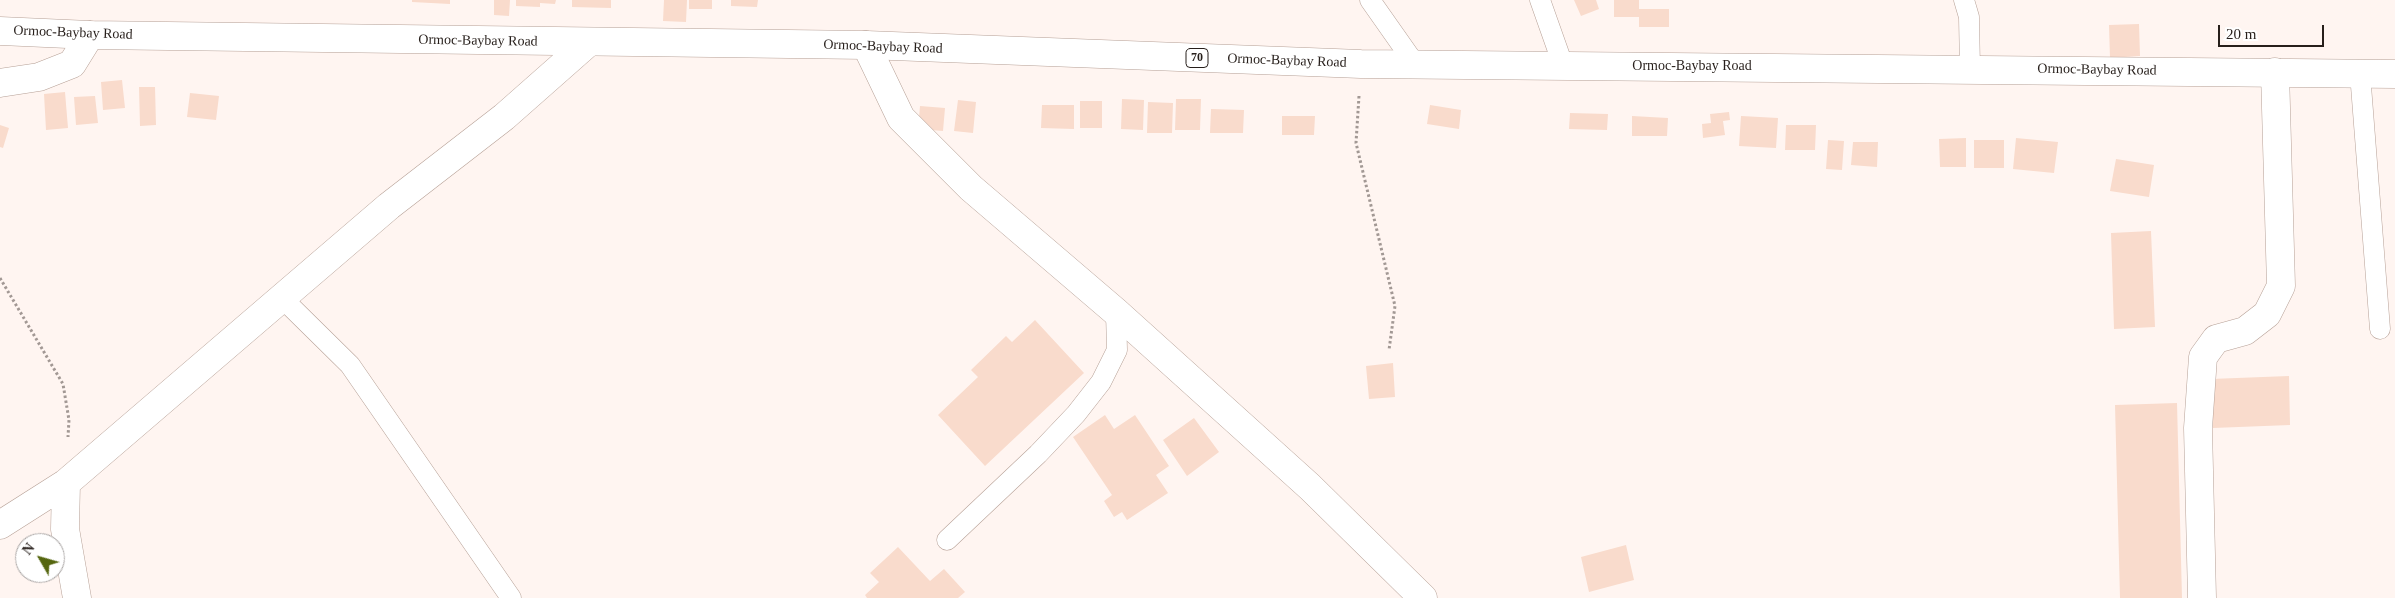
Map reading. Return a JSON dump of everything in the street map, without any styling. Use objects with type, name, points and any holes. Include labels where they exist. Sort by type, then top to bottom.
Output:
[{"type":"main road","name":"Ormoc-Baybay Road","points":[[0,30],[90,35],[866,45],[1361,64],[2395,74]]},
{"type":"main road","points":[[0,83],[39,77],[72,64],[90,35]]},
{"type":"main road","points":[[0,525],[66,483],[389,206],[504,117],[588,42]]},
{"type":"main road","points":[[866,45],[901,118],[971,188],[1116,312],[1310,487],[1423,598]]},
{"type":"main road","points":[[2202,598],[2198,428],[2203,357],[2216,339],[2245,331],[2266,314],[2281,286],[2275,72]]},
{"type":"main road","points":[[66,483],[64,529],[77,598]]},
{"type":"lane","points":[[1370,0],[1415,64]]},
{"type":"lane","points":[[1540,0],[1563,65]]},
{"type":"lane","points":[[1964,0],[1969,17],[1970,69]]},
{"type":"lane","points":[[2360,73],[2380,329]]},
{"type":"lane","points":[[282,298],[350,365],[511,598]]},
{"type":"lane","points":[[947,540],[1038,454],[1076,414],[1101,382],[1116,350],[1116,312]]},
{"type":"path","points":[[1361,64],[1356,143],[1395,306],[1389,350]]},
{"type":"path","points":[[0,278],[63,384],[69,420],[66,483]]},
{"type":"building","points":[[412,0],[450,0],[450,4],[412,2]]},
{"type":"building","points":[[494,0],[510,0],[509,16],[494,15]]},
{"type":"building","points":[[516,0],[556,0],[555,4],[540,3],[540,7],[516,6]]},
{"type":"building","points":[[572,0],[611,0],[611,8],[572,7]]},
{"type":"building","points":[[664,0],[687,0],[686,22],[663,21]]},
{"type":"building","points":[[689,0],[712,0],[712,9],[689,9]]},
{"type":"building","points":[[731,0],[758,0],[757,7],[731,6]]},
{"type":"building","points":[[1574,0],[1596,0],[1599,9],[1581,16]]},
{"type":"building","points":[[1614,0],[1639,0],[1639,9],[1669,9],[1669,27],[1639,27],[1639,17],[1614,17]]},
{"type":"building","points":[[2139,24],[2140,56],[2110,58],[2109,25]]},
{"type":"building","points":[[122,80],[125,108],[103,110],[101,82]]},
{"type":"building","points":[[139,87],[155,87],[156,125],[140,126]]},
{"type":"building","points":[[65,92],[68,128],[46,130],[44,94]]},
{"type":"building","points":[[190,93],[219,96],[216,120],[187,117]]},
{"type":"building","points":[[95,96],[98,123],[76,125],[74,97]]},
{"type":"building","points":[[1122,99],[1144,100],[1143,130],[1121,129]]},
{"type":"building","points":[[1176,99],[1201,99],[1200,130],[1175,130]]},
{"type":"building","points":[[958,100],[976,102],[973,133],[954,131]]},
{"type":"building","points":[[1080,101],[1102,101],[1102,128],[1080,128]]},
{"type":"building","points":[[1148,102],[1173,103],[1172,133],[1147,133]]},
{"type":"building","points":[[1042,105],[1074,105],[1074,129],[1041,128]]},
{"type":"building","points":[[1430,105],[1461,110],[1459,129],[1427,124]]},
{"type":"building","points":[[920,106],[945,108],[943,131],[918,129]]},
{"type":"building","points":[[1211,109],[1244,110],[1243,133],[1210,133]]},
{"type":"building","points":[[1729,112],[1730,120],[1723,121],[1725,135],[1703,138],[1702,124],[1711,123],[1710,114]]},
{"type":"building","points":[[1570,113],[1608,114],[1607,130],[1569,129]]},
{"type":"building","points":[[1282,116],[1315,116],[1314,135],[1282,135]]},
{"type":"building","points":[[1632,116],[1668,118],[1667,136],[1632,136]]},
{"type":"building","points":[[1741,116],[1778,118],[1776,148],[1739,146]]},
{"type":"building","points":[[0,125],[9,128],[3,148],[0,147]]},
{"type":"building","points":[[1786,125],[1816,125],[1815,150],[1785,150]]},
{"type":"building","points":[[1966,138],[1966,167],[1940,167],[1939,139]]},
{"type":"building","points":[[2016,138],[2058,142],[2054,173],[2013,169]]},
{"type":"building","points":[[1828,140],[1844,141],[1842,170],[1826,169]]},
{"type":"building","points":[[1974,140],[2004,140],[2004,168],[1974,168]]},
{"type":"building","points":[[1853,142],[1878,142],[1877,167],[1851,165]]},
{"type":"building","points":[[2116,159],[2154,165],[2149,197],[2110,191]]},
{"type":"building","points":[[2151,231],[2155,327],[2114,329],[2111,233]]},
{"type":"building","points":[[1035,320],[1084,373],[985,466],[938,415],[978,377],[971,370],[1006,336],[1012,342]]},
{"type":"building","points":[[1393,363],[1395,397],[1369,399],[1366,366]]},
{"type":"building","points":[[2289,376],[2290,425],[2213,428],[2211,379]]},
{"type":"building","points":[[2177,403],[2182,598],[2120,598],[2115,405]]},
{"type":"building","points":[[1105,415],[1114,429],[1135,415],[1169,466],[1156,475],[1168,493],[1127,520],[1122,512],[1114,517],[1104,501],[1112,495],[1073,437]]},
{"type":"building","points":[[1194,418],[1219,452],[1187,476],[1163,440]]},
{"type":"building","points":[[1626,545],[1634,580],[1589,592],[1581,557]]},
{"type":"building","points":[[898,547],[930,581],[944,569],[965,592],[958,598],[867,598],[865,595],[879,582],[870,573]]}]
